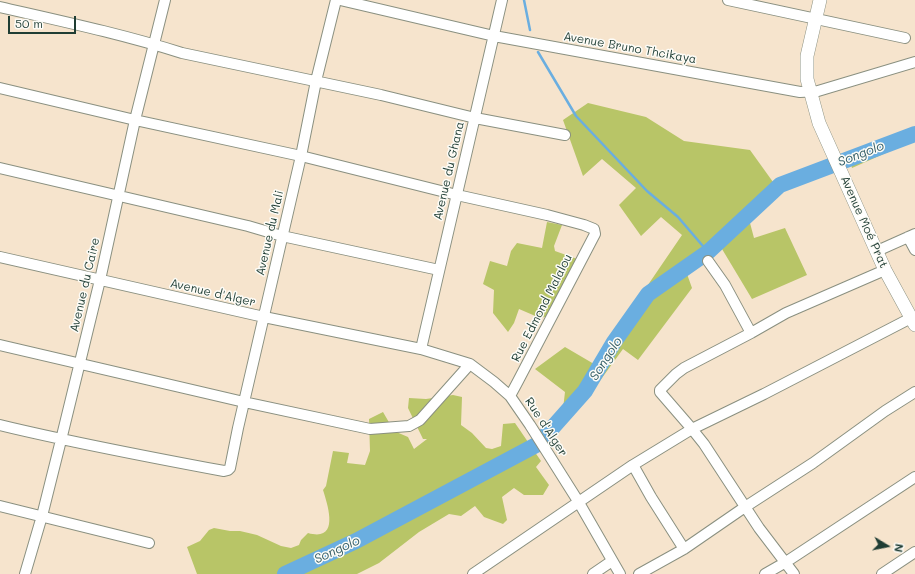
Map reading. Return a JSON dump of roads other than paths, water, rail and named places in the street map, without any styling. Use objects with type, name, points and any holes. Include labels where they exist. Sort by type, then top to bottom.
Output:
[{"type":"street","name":"Avenue du Caire","points":[[26,574],[80,364],[135,120],[165,0]]},
{"type":"street","name":"Avenue du Mali","points":[[61,440],[224,471],[230,468],[301,156],[316,81],[336,0]]},
{"type":"street","name":"Avenue Bruno Thcikaya","points":[[340,0],[494,36],[800,92],[811,92],[915,62]]},
{"type":"street","name":"Avenue du Ghana","points":[[421,349],[502,0]]},
{"type":"street","points":[[728,0],[815,20],[905,38]]},
{"type":"street","name":"Avenue Moé Prat","points":[[820,0],[807,56],[808,79],[818,123],[885,270],[913,322]]},
{"type":"street","points":[[0,8],[71,23],[182,52],[381,95],[475,118],[565,135]]},
{"type":"street","points":[[0,88],[135,120],[301,156],[456,195]]},
{"type":"street","points":[[0,168],[248,226],[282,236],[439,270]]},
{"type":"street","name":"Rue Edmond Malalou","points":[[456,195],[555,217],[590,227],[595,231],[510,396]]},
{"type":"street","points":[[877,251],[911,236],[915,250]]},
{"type":"street","name":"Avenue d'Alger","points":[[0,257],[264,318],[421,349]]},
{"type":"street","points":[[708,261],[725,285],[751,333]]},
{"type":"street","points":[[794,574],[759,528],[692,429],[660,392],[660,388],[684,368],[786,313],[885,270]]},
{"type":"street","points":[[473,574],[632,464],[692,429],[913,322]]},
{"type":"street","points":[[0,345],[244,402],[370,429],[409,426],[420,420],[470,364]]},
{"type":"street","name":"Rue d'Alger","points":[[421,349],[470,364],[510,396],[578,501],[620,574]]},
{"type":"street","points":[[639,574],[684,549],[813,463],[885,411],[915,392]]},
{"type":"street","points":[[0,425],[61,440]]},
{"type":"street","points":[[632,464],[684,549]]},
{"type":"street","points":[[765,574],[786,562],[915,477]]},
{"type":"street","points":[[0,506],[149,543]]},
{"type":"street","points":[[882,574],[915,552]]},
{"type":"street","points":[[593,574],[612,561]]},
{"type":"waterway","points":[[524,0],[530,30]]},
{"type":"waterway","points":[[538,52],[576,116],[647,191],[678,217],[708,252]]},
{"type":"waterway","name":"Songolo","points":[[285,574],[356,541],[538,444],[585,391],[614,342],[648,294],[708,252],[780,185],[915,134]]}]
